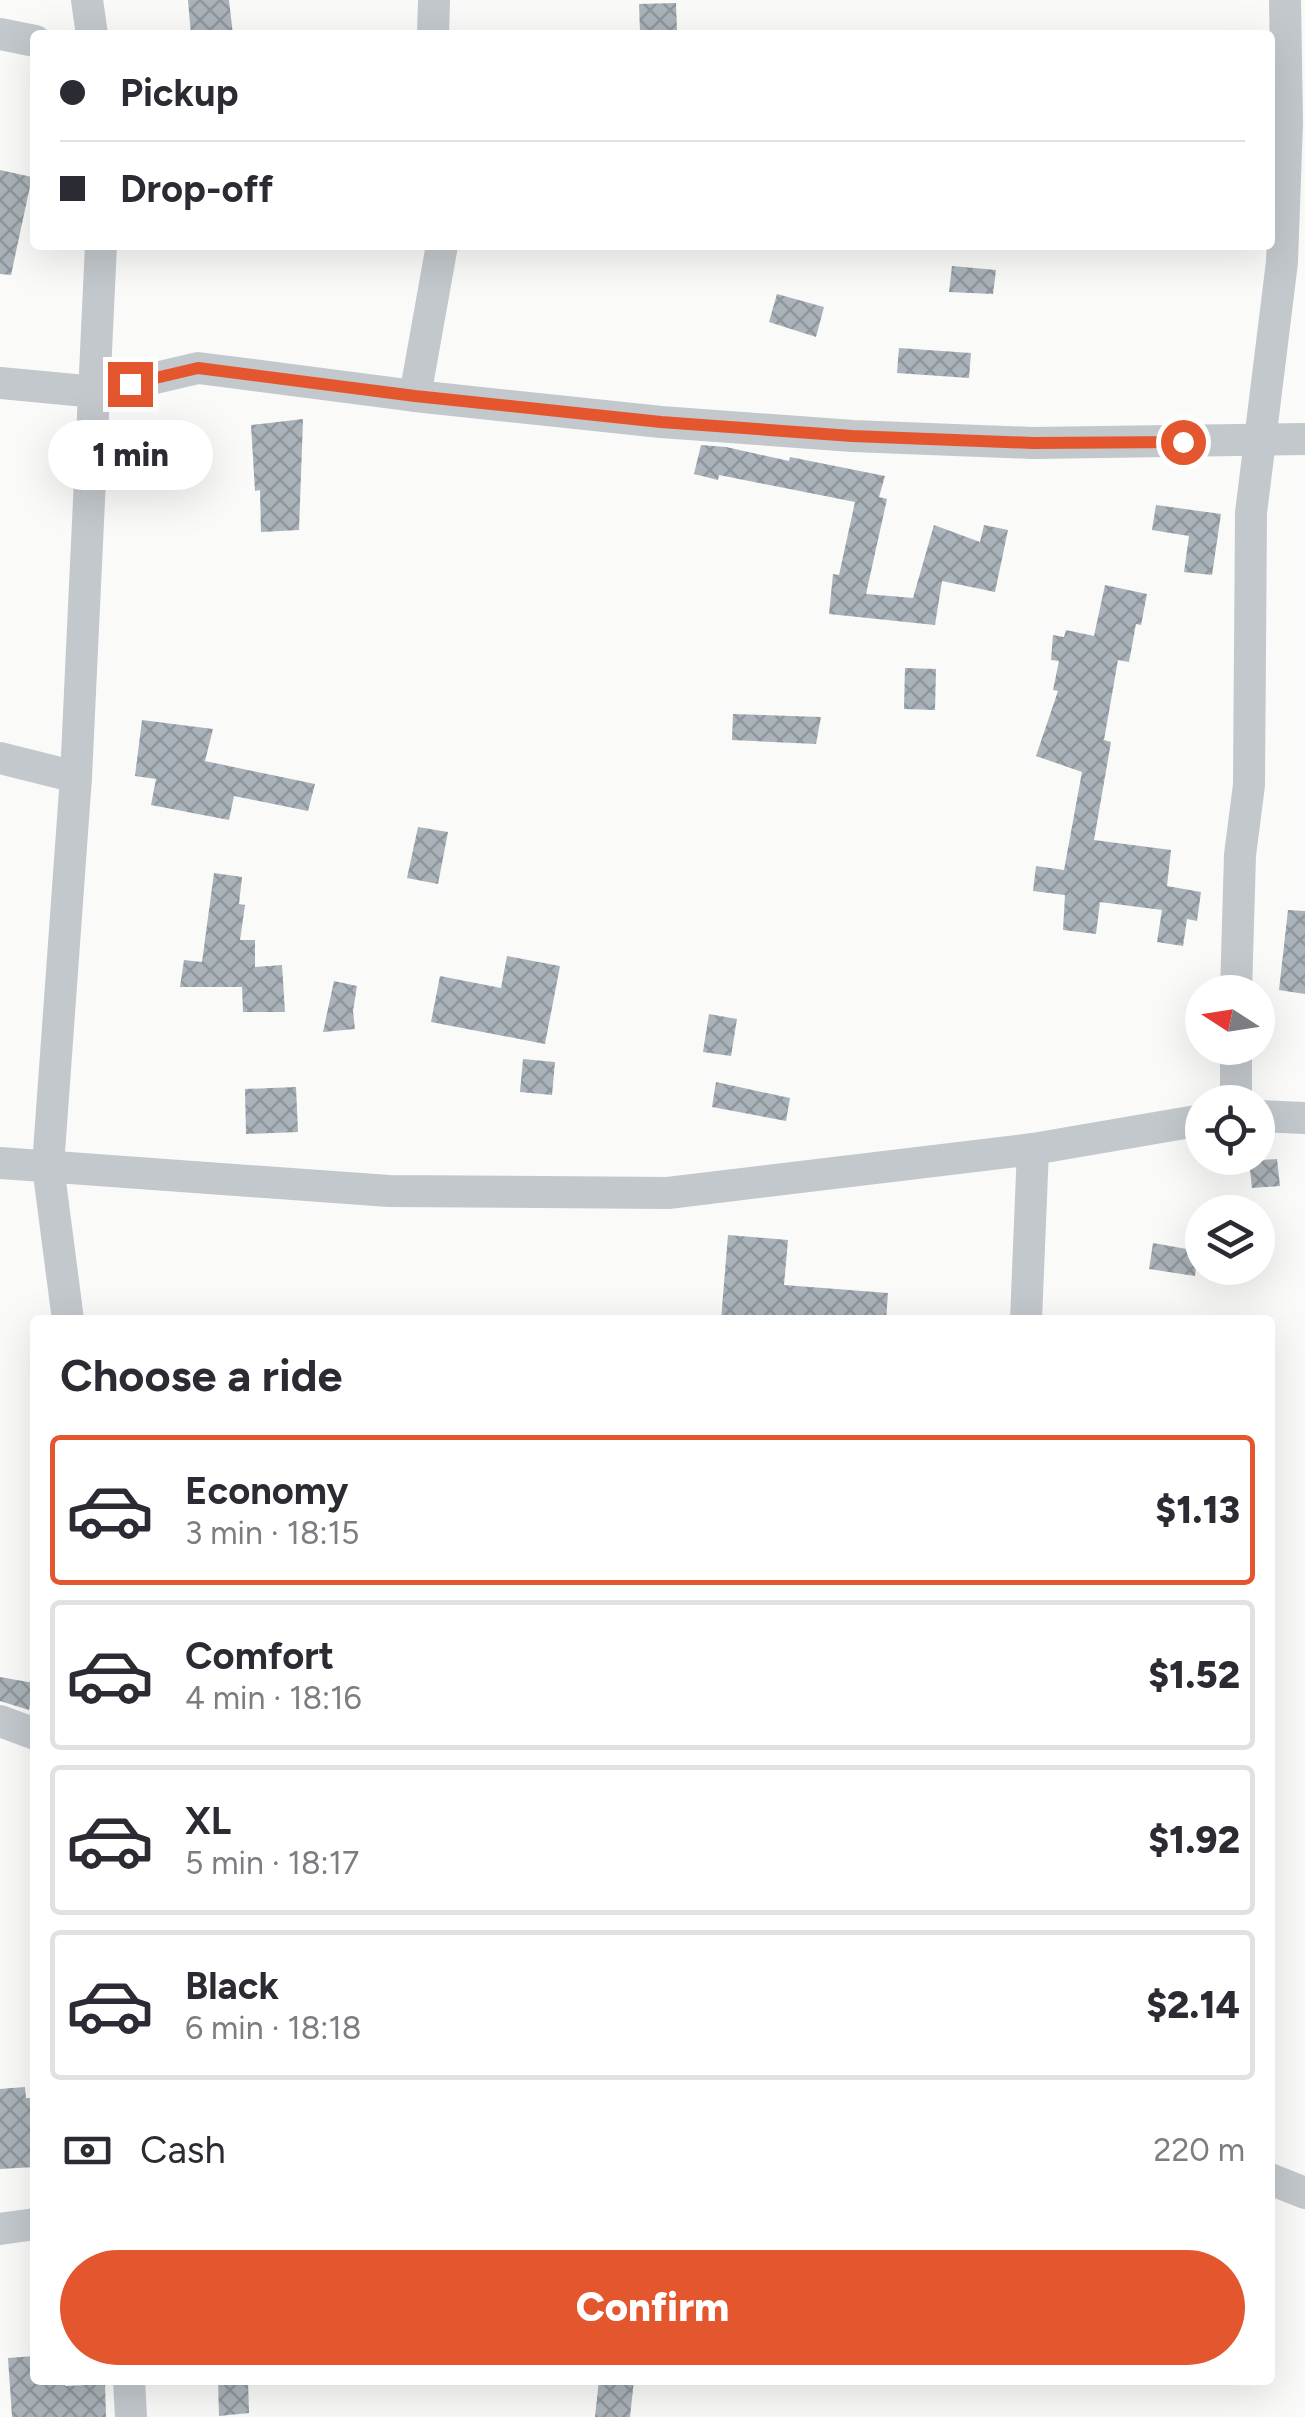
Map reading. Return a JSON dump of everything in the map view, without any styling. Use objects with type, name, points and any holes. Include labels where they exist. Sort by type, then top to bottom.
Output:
[{"type":"street","points":[[87,0],[91,30]]},
{"type":"street","points":[[433,30],[434,0]]},
{"type":"street","points":[[1236,975],[1240,855],[1249,785],[1251,513],[1282,262],[1287,123],[1285,0]]},
{"type":"street","points":[[0,34],[30,40]]},
{"type":"street","points":[[67,1315],[48,1166],[76,777],[100,250]]},
{"type":"street","points":[[415,396],[441,250]]},
{"type":"street","points":[[0,382],[96,392],[198,368],[661,422],[852,436],[1033,443],[1305,439]]},
{"type":"street","points":[[0,758],[76,777]]},
{"type":"street","points":[[1275,1117],[1305,1118]]},
{"type":"street","points":[[0,1163],[389,1191],[668,1193],[1033,1149],[1185,1123]]},
{"type":"street","points":[[1026,1315],[1033,1149]]},
{"type":"street","points":[[0,1720],[30,1732]]},
{"type":"street","points":[[1275,2182],[1304,2197]]},
{"type":"street","points":[[0,2228],[30,2225]]},
{"type":"street","points":[[129,2385],[131,2417]]},
{"type":"building","points":[[188,0],[229,0],[232,30],[191,30]]},
{"type":"building","points":[[676,3],[677,30],[640,30],[639,4]]},
{"type":"building","points":[[0,170],[30,177],[30,186],[11,275],[0,274]]},
{"type":"building","points":[[952,266],[996,270],[993,294],[949,292]]},
{"type":"building","points":[[777,294],[824,307],[816,337],[769,322]]},
{"type":"building","points":[[899,348],[971,353],[969,378],[897,373]]},
{"type":"building","points":[[303,419],[299,530],[261,532],[251,425]]},
{"type":"building","points":[[701,445],[885,476],[879,497],[887,499],[866,594],[913,598],[934,525],[980,542],[984,525],[1008,530],[995,592],[942,581],[935,625],[829,614],[833,574],[839,575],[855,502],[719,475],[718,480],[694,474]]},
{"type":"building","points":[[1156,505],[1221,514],[1212,575],[1184,572],[1189,536],[1152,530]]},
{"type":"building","points":[[1105,585],[1147,594],[1129,662],[1118,660],[1104,740],[1111,742],[1094,840],[1171,850],[1167,886],[1201,892],[1197,921],[1187,919],[1183,946],[1157,942],[1162,910],[1100,902],[1096,934],[1063,930],[1065,895],[1033,891],[1036,866],[1064,870],[1082,772],[1036,756],[1058,691],[1053,690],[1059,661],[1051,660],[1053,635],[1064,637],[1066,630],[1094,636]]},
{"type":"building","points":[[905,668],[936,669],[935,710],[904,709]]},
{"type":"building","points":[[733,714],[821,717],[816,744],[732,740]]},
{"type":"building","points":[[142,720],[213,729],[205,761],[315,784],[308,811],[234,796],[229,820],[151,805],[156,779],[135,776]]},
{"type":"building","points":[[418,827],[448,832],[438,884],[407,878]]},
{"type":"building","points":[[214,873],[242,877],[239,904],[245,905],[240,940],[255,940],[255,967],[282,965],[285,1012],[243,1012],[242,987],[180,987],[184,960],[202,962]]},
{"type":"building","points":[[1288,910],[1305,911],[1305,994],[1279,990]]},
{"type":"building","points":[[507,956],[560,966],[545,1044],[431,1022],[440,976],[501,988]]},
{"type":"building","points":[[334,981],[357,986],[355,1029],[323,1032]]},
{"type":"building","points":[[709,1014],[737,1019],[731,1056],[703,1052]]},
{"type":"building","points":[[523,1059],[555,1062],[552,1095],[520,1092]]},
{"type":"building","points":[[716,1082],[790,1098],[786,1121],[712,1107]]},
{"type":"building","points":[[296,1087],[298,1132],[246,1134],[245,1089]]},
{"type":"building","points":[[1275,1159],[1280,1186],[1252,1188],[1251,1175],[1275,1175]]},
{"type":"building","points":[[728,1235],[788,1240],[784,1285],[888,1293],[886,1315],[721,1315]]},
{"type":"building","points":[[1153,1243],[1185,1249],[1185,1274],[1149,1269]]},
{"type":"building","points":[[0,1677],[30,1682],[29,1710],[0,1701]]},
{"type":"building","points":[[25,2087],[26,2098],[30,2098],[30,2167],[0,2169],[0,2089]]},
{"type":"building","points":[[30,2356],[30,2385],[105,2385],[106,2417],[12,2417],[8,2358]]},
{"type":"building","points":[[218,2385],[248,2385],[249,2413],[219,2416]]},
{"type":"building","points":[[598,2385],[633,2385],[630,2417],[595,2417]]},
{"type":"route","points":[[130,384],[198,368],[661,422],[852,436],[1033,443],[1183,442]]}]
